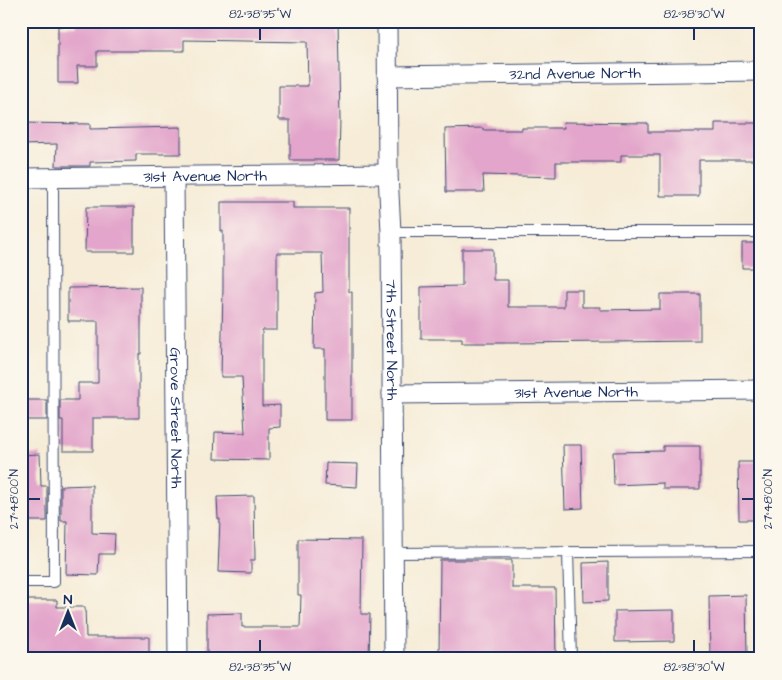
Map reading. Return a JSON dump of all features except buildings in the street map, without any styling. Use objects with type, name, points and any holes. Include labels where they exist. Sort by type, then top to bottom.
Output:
[{"type":"street","name":"7th Street North","points":[[388,21],[387,76],[388,174],[391,232],[394,659]]},
{"type":"street","name":"32nd Avenue North","points":[[387,76],[761,71]]},
{"type":"street","name":"31st Avenue North","points":[[21,178],[174,178],[388,174]]},
{"type":"street","name":"Grove Street North","points":[[174,178],[178,659]]},
{"type":"street","name":"31st Avenue North","points":[[392,394],[761,390]]},
{"type":"lane","points":[[21,582],[54,582],[53,179]]},
{"type":"lane","points":[[391,232],[761,232]]},
{"type":"lane","points":[[393,553],[761,551]]},
{"type":"lane","points":[[568,552],[570,659]]}]
